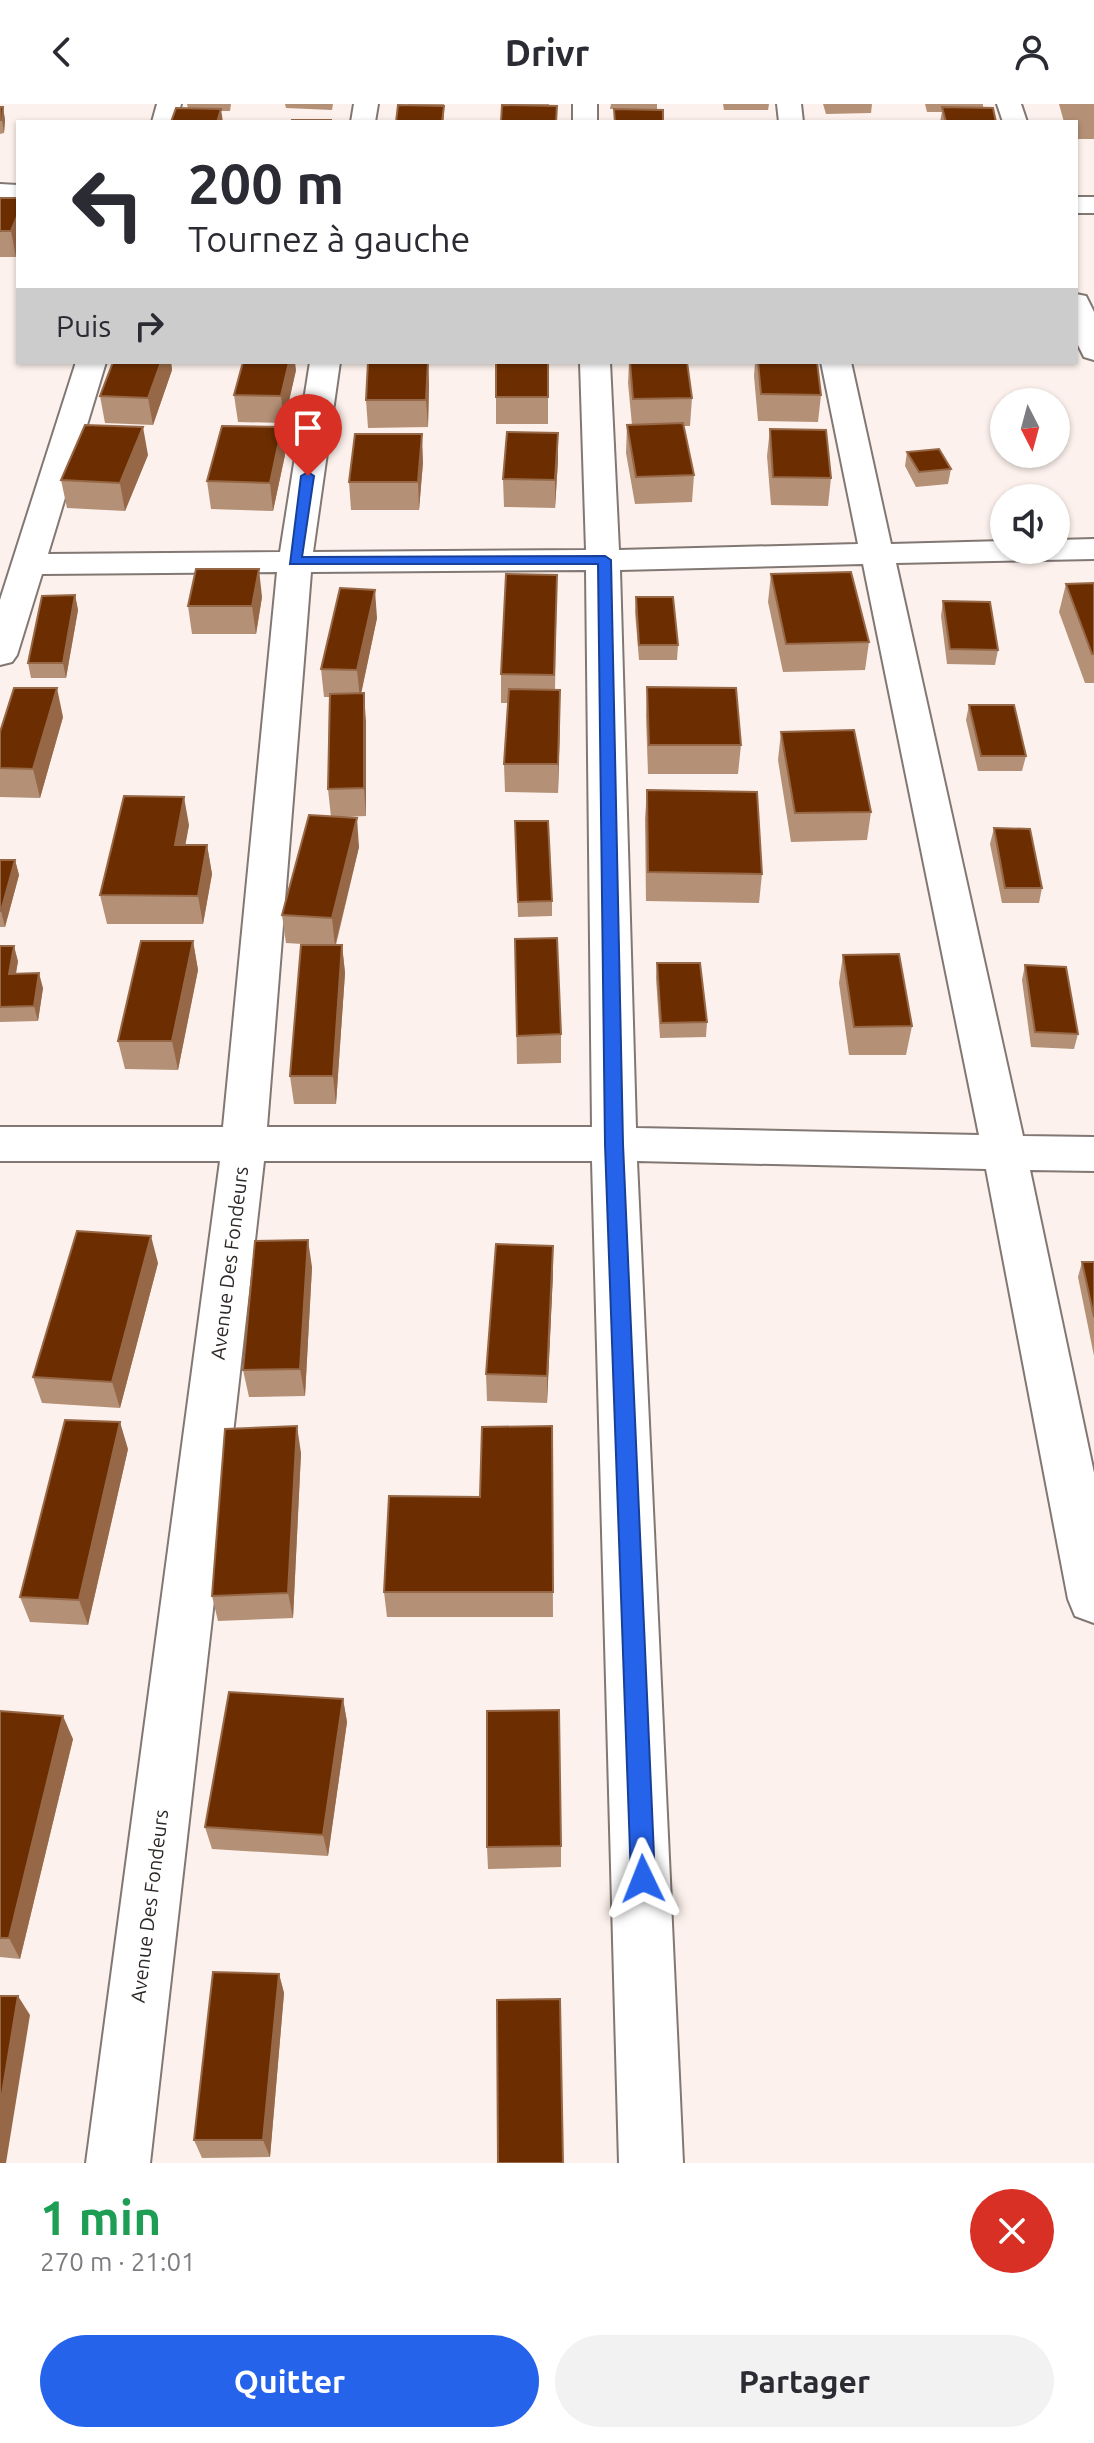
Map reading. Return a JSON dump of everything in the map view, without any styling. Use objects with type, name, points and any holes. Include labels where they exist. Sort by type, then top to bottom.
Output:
[{"type":"street","points":[[1078,307],[1094,351]]},
{"type":"street","points":[[0,655],[90,364]]},
{"type":"street","name":"Avenue Des Fondeurs","points":[[118,2163],[244,1143],[295,561],[325,364]]},
{"type":"street","points":[[595,364],[605,560],[614,1144],[647,1973],[651,2163]]},
{"type":"street","points":[[836,364],[1005,1154],[1094,1599]]},
{"type":"street","points":[[1070,550],[1094,549]]},
{"type":"street","points":[[26,564],[605,560],[990,551]]},
{"type":"street","points":[[0,1144],[614,1144],[1094,1154]]},
{"type":"building","points":[[398,105],[444,106],[442,120],[396,120]]},
{"type":"building","points":[[502,105],[557,106],[556,120],[501,120]]},
{"type":"building","points":[[942,107],[993,108],[996,120],[945,120]]},
{"type":"building","points":[[176,108],[221,109],[218,120],[172,120]]},
{"type":"building","points":[[614,109],[663,110],[663,120],[615,120]]},
{"type":"building","points":[[0,198],[16,198],[16,219],[11,231],[0,231]]},
{"type":"building","points":[[112,364],[160,364],[148,398],[100,396]]},
{"type":"building","points":[[242,364],[289,364],[281,396],[234,395]]},
{"type":"building","points":[[368,364],[428,364],[426,400],[366,400]]},
{"type":"building","points":[[496,364],[548,364],[548,397],[496,397]]},
{"type":"building","points":[[630,364],[687,364],[692,398],[633,399]]},
{"type":"building","points":[[758,364],[817,364],[821,395],[761,394]]},
{"type":"building","points":[[683,423],[694,475],[636,477],[627,425]]},
{"type":"building","points":[[85,425],[143,427],[120,483],[61,480]]},
{"type":"building","points":[[222,426],[282,427],[270,483],[207,481]]},
{"type":"building","points":[[770,429],[826,430],[831,478],[773,477]]},
{"type":"building","points":[[507,432],[558,433],[555,480],[503,479]]},
{"type":"building","points":[[355,434],[422,434],[418,482],[349,482]]},
{"type":"building","points":[[939,449],[951,469],[919,472],[907,452]]},
{"type":"building","points":[[196,569],[259,569],[252,606],[188,606]]},
{"type":"building","points":[[851,572],[869,642],[786,644],[771,574]]},
{"type":"building","points":[[506,574],[557,575],[554,675],[501,674]]},
{"type":"building","points":[[1094,583],[1094,654],[1092,654],[1066,584]]},
{"type":"building","points":[[340,588],[375,590],[357,670],[321,669]]},
{"type":"building","points":[[75,595],[63,663],[28,663],[42,596]]},
{"type":"building","points":[[636,597],[673,597],[678,645],[639,645]]},
{"type":"building","points":[[943,601],[990,602],[998,650],[950,649]]},
{"type":"building","points":[[647,687],[736,688],[741,745],[649,745]]},
{"type":"building","points":[[14,688],[57,688],[33,769],[0,768],[0,732]]},
{"type":"building","points":[[509,689],[560,690],[558,764],[504,764]]},
{"type":"building","points":[[364,693],[364,788],[328,789],[330,694]]},
{"type":"building","points":[[969,705],[1014,705],[1026,756],[981,756]]},
{"type":"building","points":[[854,730],[871,812],[795,813],[781,732]]},
{"type":"building","points":[[647,790],[757,792],[762,874],[648,872]]},
{"type":"building","points":[[124,796],[184,797],[175,845],[207,845],[198,896],[100,895]]},
{"type":"building","points":[[309,815],[357,818],[332,918],[282,915]]},
{"type":"building","points":[[515,821],[548,821],[552,901],[518,902]]},
{"type":"building","points":[[994,828],[1030,829],[1042,888],[1005,888]]},
{"type":"building","points":[[0,860],[15,860],[1,911],[0,911]]},
{"type":"building","points":[[557,938],[561,1034],[517,1036],[515,939]]},
{"type":"building","points":[[141,941],[193,941],[172,1041],[118,1041]]},
{"type":"building","points":[[301,945],[342,945],[333,1076],[290,1076]]},
{"type":"building","points":[[0,946],[14,946],[9,974],[39,973],[34,1006],[0,1007]]},
{"type":"building","points":[[899,954],[912,1026],[854,1027],[843,955]]},
{"type":"building","points":[[657,963],[700,963],[707,1022],[661,1023]]},
{"type":"building","points":[[1025,965],[1066,967],[1078,1034],[1035,1032]]},
{"type":"building","points":[[77,1231],[151,1236],[112,1382],[33,1377]]},
{"type":"building","points":[[308,1240],[300,1369],[243,1370],[255,1241]]},
{"type":"building","points":[[496,1244],[553,1246],[547,1376],[486,1374]]},
{"type":"building","points":[[1082,1262],[1094,1262],[1094,1317]]},
{"type":"building","points":[[65,1420],[120,1422],[79,1600],[20,1597]]},
{"type":"building","points":[[297,1426],[288,1593],[212,1596],[225,1429]]},
{"type":"building","points":[[552,1426],[553,1592],[384,1592],[389,1496],[480,1497],[482,1427]]},
{"type":"building","points":[[229,1692],[343,1699],[323,1835],[205,1827]]},
{"type":"building","points":[[559,1710],[561,1846],[487,1847],[487,1711]]},
{"type":"building","points":[[0,1711],[63,1716],[9,1938],[0,1938]]},
{"type":"building","points":[[213,1972],[279,1974],[263,2140],[194,2140]]},
{"type":"building","points":[[0,1996],[18,1996],[0,2106]]},
{"type":"building","points":[[560,1999],[563,2163],[498,2163],[497,2000]]},
{"type":"route","points":[[308,476],[295,561],[605,560],[614,1144],[643,1879]]}]
